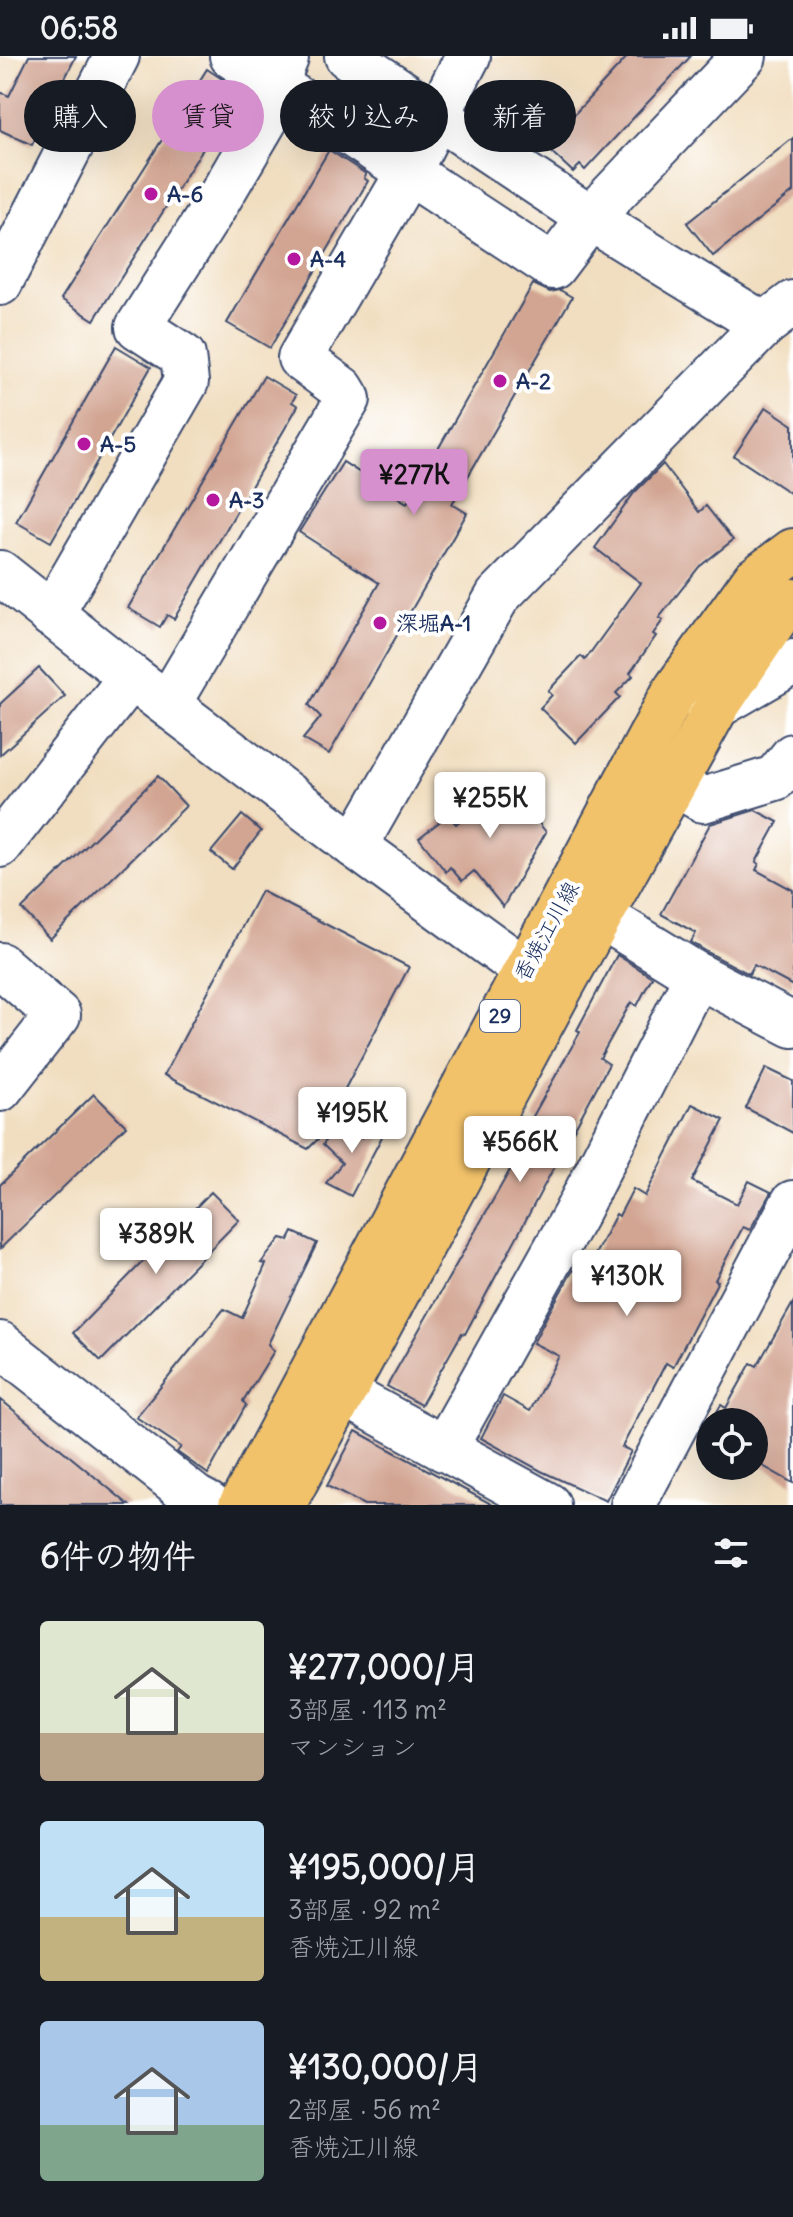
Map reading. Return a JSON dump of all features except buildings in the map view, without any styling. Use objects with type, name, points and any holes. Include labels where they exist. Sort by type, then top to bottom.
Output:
[{"type":"main road","name":"香焼江川線","points":[[241,1505],[326,1384],[584,905],[674,692],[754,580],[793,551]]},
{"type":"main road","name":"香焼江川線","points":[[584,905],[674,783],[717,706],[782,609],[793,601]]},
{"type":"main road","name":"香焼江川線","points":[[283,1505],[326,1384]]},
{"type":"street","points":[[0,283],[117,56]]},
{"type":"street","points":[[232,56],[281,70],[409,171],[553,267],[590,218],[744,56]]},
{"type":"street","points":[[347,56],[383,80]]},
{"type":"street","points":[[448,97],[468,56]]},
{"type":"street","points":[[51,615],[186,382],[183,356],[138,327],[274,105],[281,70]]},
{"type":"street","points":[[355,846],[498,596],[778,314],[590,218],[448,124]]},
{"type":"street","points":[[168,704],[348,399],[342,389],[300,358],[419,152]]},
{"type":"street","points":[[0,574],[355,846],[542,979]]},
{"type":"street","points":[[674,692],[717,706],[793,662]]},
{"type":"street","points":[[0,845],[131,677]]},
{"type":"street","points":[[674,783],[703,800],[775,778],[793,756]]},
{"type":"street","points":[[584,905],[697,975],[793,1025]]},
{"type":"street","points":[[0,965],[58,1015],[0,1089]]},
{"type":"street","points":[[444,1449],[575,1215],[697,975]]},
{"type":"street","points":[[633,1505],[793,1203]]},
{"type":"street","points":[[0,1344],[209,1505]]},
{"type":"street","points":[[326,1384],[535,1502]]},
{"type":"place","name":"A-6","points":[[151,194]]},
{"type":"place","name":"A-4","points":[[294,259]]},
{"type":"place","name":"A-2","points":[[500,381]]},
{"type":"place","name":"A-5","points":[[84,444]]},
{"type":"place","name":"A-3","points":[[213,500]]},
{"type":"place","name":"深堀A-1","points":[[380,623]]}]
